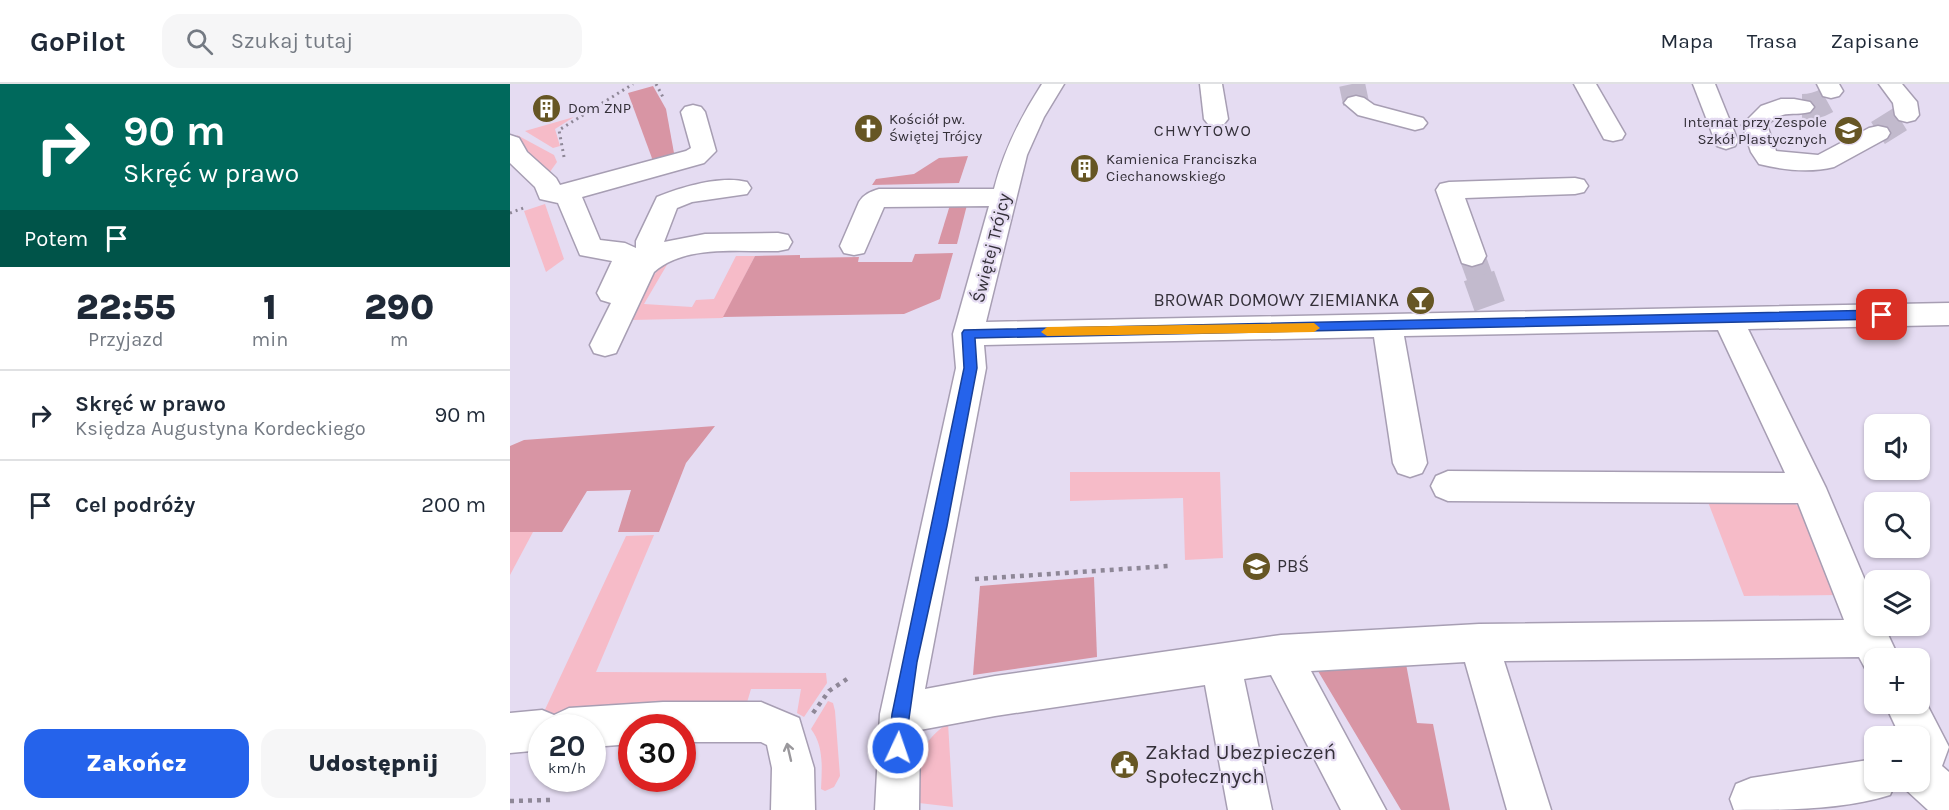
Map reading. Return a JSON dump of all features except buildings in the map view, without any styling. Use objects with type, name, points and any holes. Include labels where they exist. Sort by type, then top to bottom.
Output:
[{"type":"street","name":"Świętej Trójcy","points":[[897,810],[900,714],[970,368],[968,333],[1015,156],[1032,117],[1053,84]]},
{"type":"street","points":[[1211,84],[1216,118]]},
{"type":"street","points":[[1585,84],[1614,134]]},
{"type":"street","points":[[1704,84],[1726,141]]},
{"type":"street","points":[[1890,84],[1905,102],[1907,115]]},
{"type":"street","points":[[1356,103],[1366,110],[1415,123]]},
{"type":"street","points":[[1802,106],[1779,105],[1764,114],[1754,125],[1763,152],[1768,158],[1815,163],[1825,161],[1878,133]]},
{"type":"street","points":[[510,143],[517,156],[547,184],[549,193],[557,195],[695,157],[704,151],[693,112]]},
{"type":"street","points":[[1472,256],[1449,190],[1575,186]]},
{"type":"street","points":[[567,192],[590,248],[625,253],[626,261],[595,345],[611,328],[649,258],[650,242],[666,203],[687,194],[738,188]]},
{"type":"street","points":[[854,246],[872,202],[879,198],[1004,197]]},
{"type":"street","points":[[649,258],[671,247],[778,242]]},
{"type":"street","points":[[968,333],[1387,326],[1492,314],[1727,316],[1949,314]]},
{"type":"street","points":[[900,714],[957,700],[1221,665],[1281,654],[1479,643],[1876,648],[1809,488],[1727,316]]},
{"type":"street","points":[[1387,326],[1410,463]]},
{"type":"street","points":[[1448,486],[1809,488]]},
{"type":"street","points":[[1479,643],[1529,810]]},
{"type":"street","points":[[1281,654],[1364,810]]},
{"type":"street","points":[[1221,665],[1250,810]]},
{"type":"street","points":[[606,726],[663,722],[761,722],[785,732],[793,768],[793,810]]},
{"type":"street","points":[[510,733],[528,731]]},
{"type":"street","points":[[1751,799],[1864,782]]},
{"type":"street","points":[[1930,782],[1949,800]]},
{"type":"path","points":[[564,157],[560,130],[633,84]]},
{"type":"path","points":[[656,84],[664,99]]},
{"type":"path","points":[[975,579],[1169,566]]},
{"type":"path","points":[[811,716],[829,691],[847,679]]},
{"type":"path","points":[[510,801],[550,800]]},
{"type":"shaded area","points":[[653,86],[666,109],[674,153],[653,161],[628,93]]},
{"type":"shaded area","points":[[574,117],[555,129],[560,146],[553,148],[525,131]]},
{"type":"shaded area","points":[[517,135],[554,155],[557,162],[547,176],[520,146]]},
{"type":"shaded area","points":[[968,156],[959,183],[872,185],[876,179],[914,174],[939,158]]},
{"type":"shaded area","points":[[545,204],[564,259],[546,272],[524,211]]},
{"type":"shaded area","points":[[950,205],[967,205],[957,244],[938,244]]},
{"type":"shaded area","points":[[953,253],[940,299],[904,314],[723,317],[755,256],[859,257],[858,262],[912,262],[915,254]]},
{"type":"shaded area","points":[[736,256],[755,256],[723,318],[631,320],[650,280],[668,263],[644,304],[692,307],[696,300],[714,299]]},
{"type":"shaded area","points":[[715,426],[686,463],[659,532],[618,532],[631,490],[587,491],[562,532],[510,532],[510,446],[524,440]]},
{"type":"shaded area","points":[[1070,472],[1220,472],[1223,558],[1185,560],[1183,498],[1070,501]]},
{"type":"shaded area","points":[[1708,502],[1795,504],[1805,512],[1839,595],[1744,596]]},
{"type":"shaded area","points":[[510,532],[533,532],[510,575]]},
{"type":"shaded area","points":[[654,535],[596,672],[826,673],[827,683],[804,717],[797,713],[801,689],[751,689],[743,716],[543,714],[626,536]]},
{"type":"shaded area","points":[[1094,577],[1097,657],[973,675],[980,586]]},
{"type":"shaded area","points":[[1404,653],[1417,723],[1433,724],[1450,810],[1401,810],[1312,661]]},
{"type":"shaded area","points":[[828,701],[833,703],[835,711],[840,776],[834,787],[825,791],[821,789],[820,750],[811,729]]},
{"type":"shaded area","points":[[948,723],[953,807],[919,803],[919,767],[924,749],[929,740]]},
{"type":"tunnel","points":[[1352,84],[1356,103]]},
{"type":"tunnel","points":[[1802,107],[1814,106],[1828,100],[1831,98],[1831,91]]},
{"type":"tunnel","points":[[1878,133],[1907,115]]},
{"type":"tunnel","points":[[1472,256],[1480,278]]},
{"type":"tunnel","points":[[1479,276],[1490,307]]},
{"type":"slow traffic","points":[[1047,332],[1314,328]]},
{"type":"place","name":"Dom ZNP","points":[[547,108]]},
{"type":"place","name":"Kościół pw. Świętej Trójcy","points":[[868,128]]},
{"type":"place","name":"Internat przy Zespole Szkół Plastycznych","points":[[1848,131]]},
{"type":"place","name":"Kamienica Franciszka Ciechanowskiego","points":[[1085,168]]},
{"type":"place","name":"BROWAR DOMOWY ZIEMIANKA","points":[[1420,300]]},
{"type":"place","name":"PBŚ","points":[[1256,566]]},
{"type":"place","name":"Zakład Ubezpieczeń Społecznych","points":[[1124,764]]},
{"type":"district","name":"CHWYTOWO","points":[[1203,130]]},
{"type":"route","points":[[898,748],[900,714],[909,662],[970,368],[968,333],[1387,326],[1727,316],[1882,315]]}]
